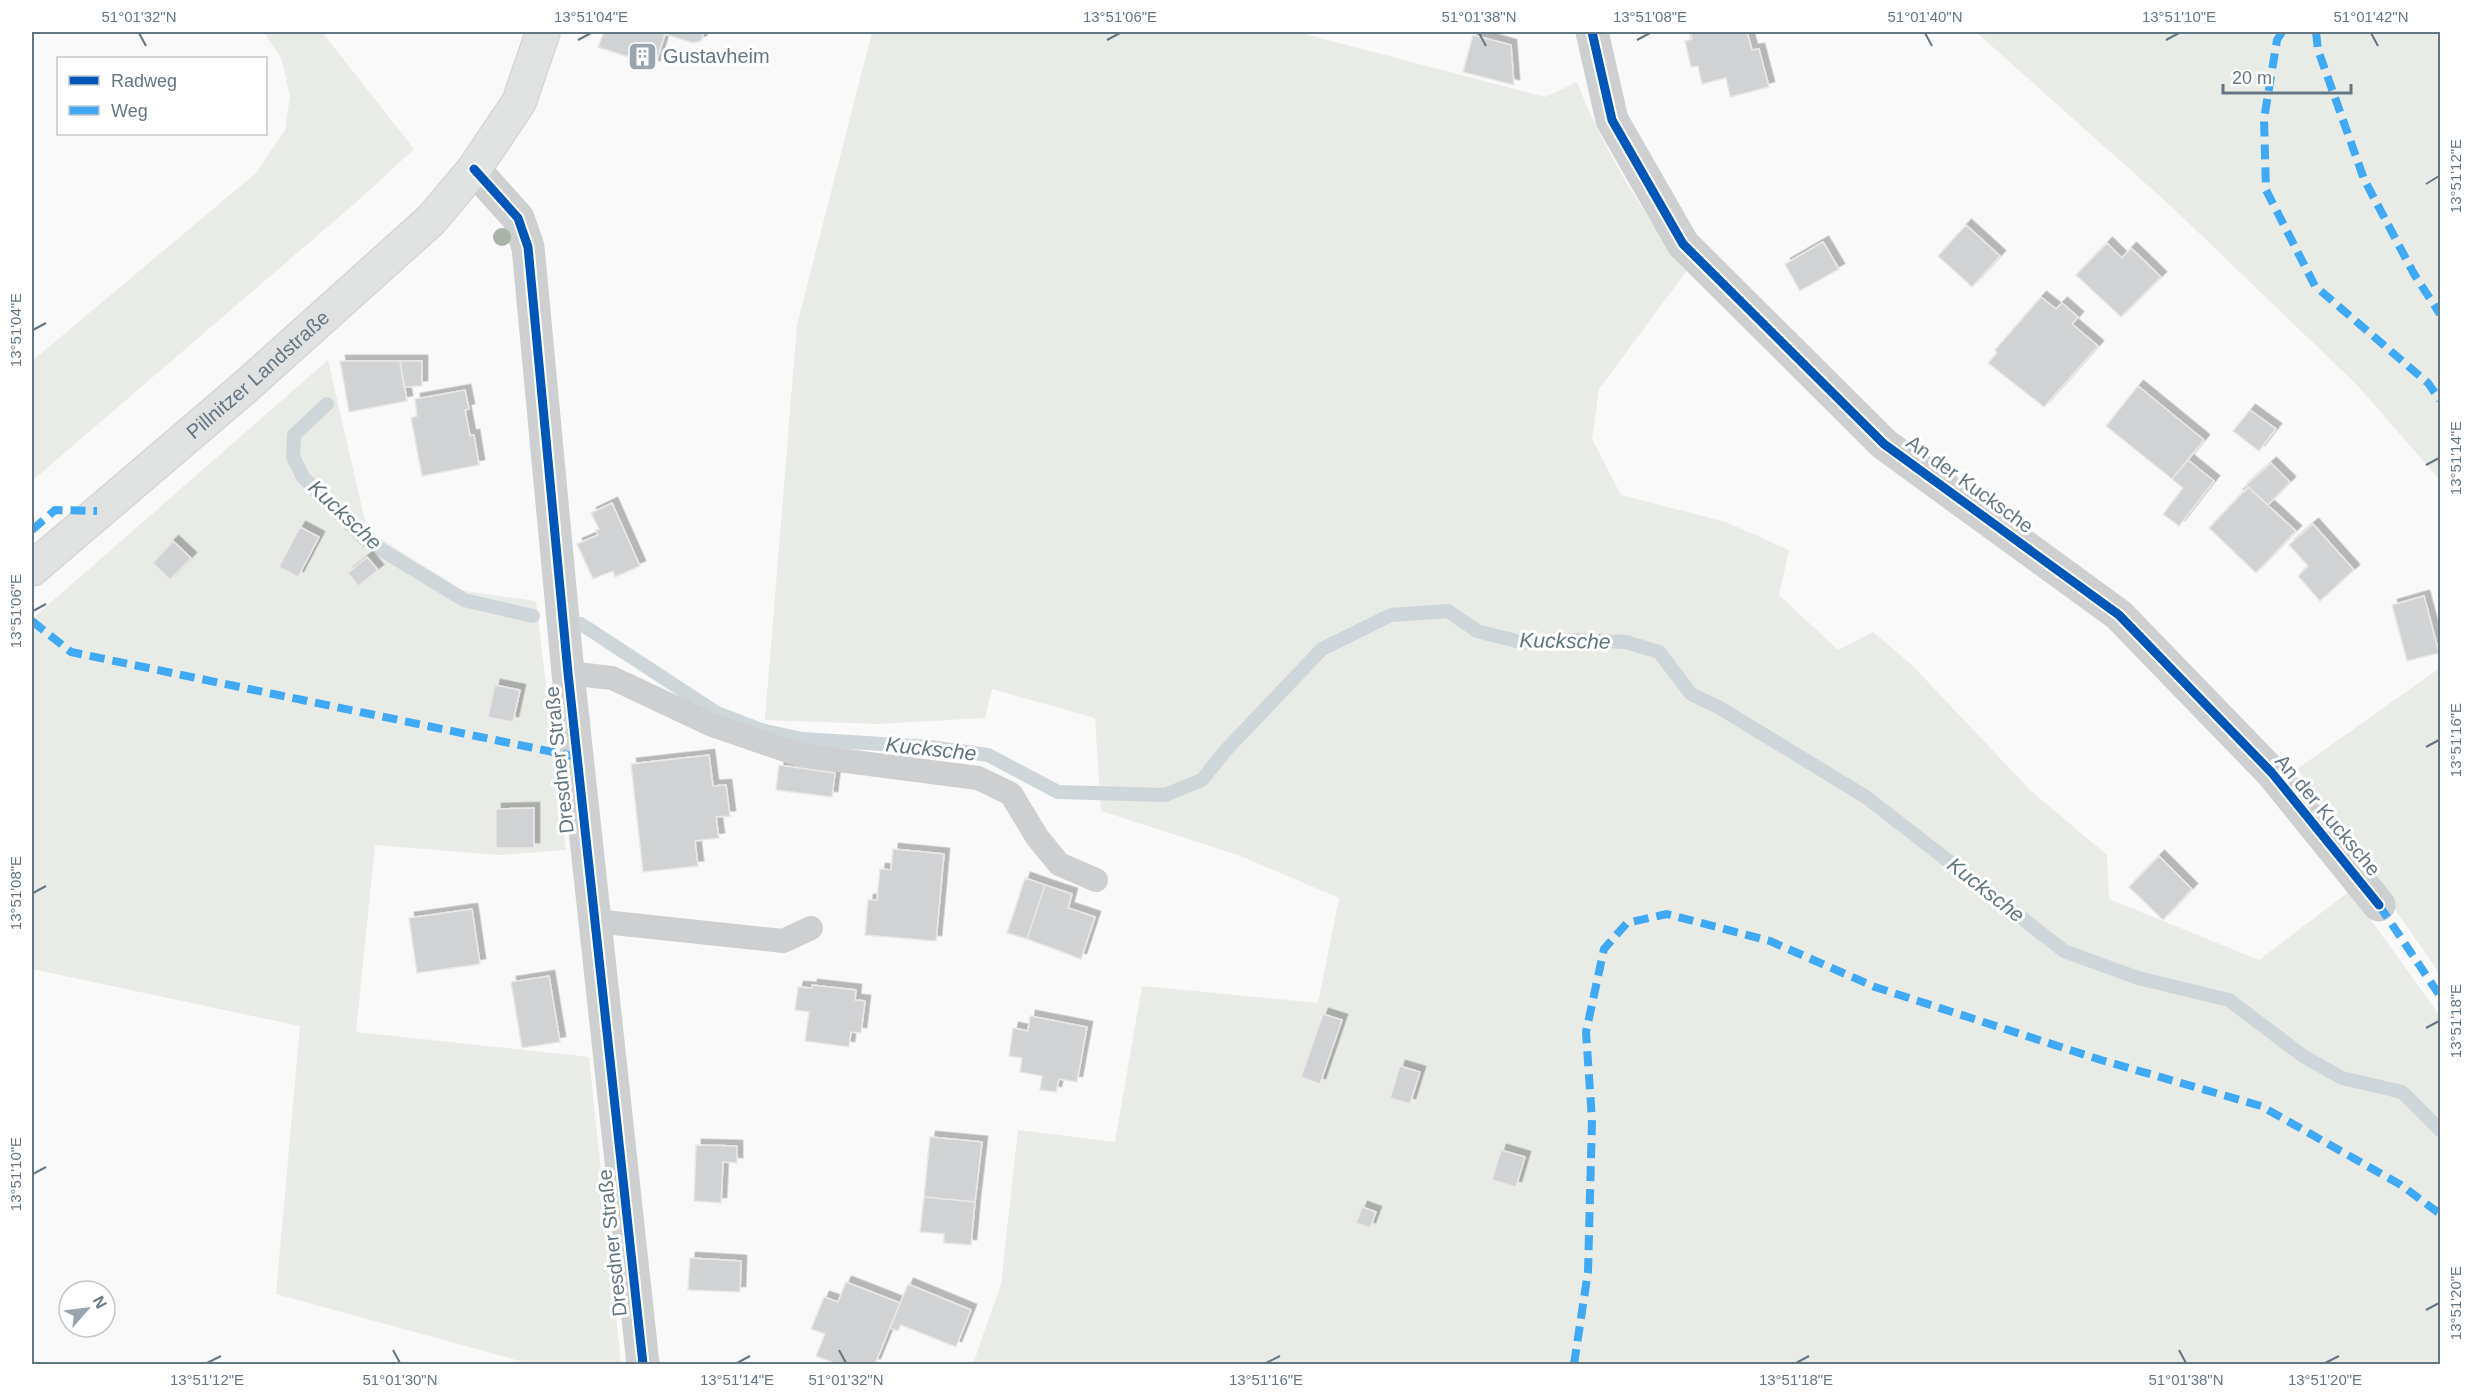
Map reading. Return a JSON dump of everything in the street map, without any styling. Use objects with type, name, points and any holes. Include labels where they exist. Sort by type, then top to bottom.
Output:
[{"type":"main road","name":"Pillnitzer Landstraße","points":[[32,568],[244,388],[422,228],[474,169],[519,102],[543,32]]},
{"type":"street","name":"An der Kucksche","points":[[1594,43],[1611,120],[1683,244],[1884,444],[2119,615],[2272,773],[2379,905]]},
{"type":"street","name":"Dresdner Straße","points":[[474,169],[518,218],[528,247],[568,673],[643,1365]]},
{"type":"lane","points":[[568,673],[612,678],[712,725],[800,755],[978,778],[1011,794],[1037,837],[1059,864],[1096,880]]},
{"type":"lane","points":[[595,921],[783,941],[811,928]]},
{"type":"shaded area","points":[[264,32],[322,32],[414,149],[361,198],[32,481],[32,361],[256,173],[285,130],[290,97],[282,60]]},
{"type":"shaded area","points":[[872,32],[1297,32],[1545,97],[1577,82],[1598,130],[1625,180],[1656,228],[1688,269],[1599,389],[1592,439],[1621,495],[1726,522],[1789,550],[1779,595],[1838,650],[1873,632],[1912,665],[2030,790],[2107,855],[2109,899],[2259,960],[2350,891],[2440,1016],[2440,1364],[973,1364],[1001,1284],[1018,1130],[1115,1142],[1142,986],[1318,1003],[1339,898],[1238,855],[1101,811],[1095,718],[992,689],[985,718],[878,724],[765,720],[797,325]]},
{"type":"shaded area","points":[[1976,32],[2440,32],[2440,480],[2357,385],[2173,208]]},
{"type":"shaded area","points":[[328,360],[367,530],[464,591],[536,601],[566,850],[499,855],[375,845],[356,1032],[589,1057],[621,1364],[531,1364],[276,1294],[300,1026],[32,969],[32,619]]},
{"type":"shaded area","points":[[2440,668],[2440,974],[2297,769]]},
{"type":"building","name":"Gustavheim","points":[[604,32],[704,32],[701,41],[693,43],[665,34],[655,66],[598,47]]},
{"type":"building","points":[[1690,32],[1747,32],[1752,50],[1759,49],[1769,87],[1730,97],[1726,78],[1702,84],[1698,66],[1691,67],[1685,41],[1692,39]]},
{"type":"building","points":[[1473,35],[1511,45],[1514,85],[1463,72]]},
{"type":"building","points":[[1966,225],[2000,256],[1972,287],[1938,256]]},
{"type":"building","points":[[1823,242],[1839,269],[1800,291],[1785,264]]},
{"type":"building","points":[[2107,243],[2122,258],[2131,248],[2161,277],[2121,317],[2076,275]]},
{"type":"building","points":[[2041,297],[2056,309],[2062,303],[2078,317],[2072,324],[2098,346],[2044,407],[1988,363],[1997,353],[1995,350]]},
{"type":"building","points":[[340,361],[400,361],[407,401],[349,412]]},
{"type":"building","points":[[400,361],[422,361],[422,386],[404,387]]},
{"type":"building","points":[[2138,386],[2204,440],[2172,479],[2106,426]]},
{"type":"building","points":[[465,390],[469,409],[465,410],[470,436],[474,435],[479,465],[422,476],[411,418],[417,416],[415,399]]},
{"type":"building","points":[[2250,410],[2276,429],[2259,451],[2233,431]]},
{"type":"building","points":[[2188,460],[2214,481],[2179,526],[2163,514],[2183,488],[2172,479]]},
{"type":"building","points":[[2271,463],[2290,482],[2268,505],[2248,487],[2245,492],[2242,489]]},
{"type":"building","points":[[2248,487],[2296,531],[2256,573],[2209,528]]},
{"type":"building","points":[[612,503],[640,566],[615,577],[613,571],[593,579],[577,544],[598,535],[596,530],[599,529],[591,513]]},
{"type":"building","points":[[2313,524],[2354,570],[2320,601],[2298,576],[2308,566],[2289,545]]},
{"type":"building","points":[[300,527],[319,537],[298,577],[279,567]]},
{"type":"building","points":[[173,541],[191,558],[170,580],[153,563]]},
{"type":"building","points":[[367,557],[378,570],[358,586],[348,573]]},
{"type":"building","points":[[2424,596],[2439,653],[2407,661],[2392,605]]},
{"type":"building","points":[[495,685],[520,690],[513,722],[488,717]]},
{"type":"building","points":[[709,755],[713,786],[726,785],[730,816],[716,817],[719,838],[695,841],[698,866],[643,872],[631,764]]},
{"type":"building","points":[[779,765],[835,773],[832,797],[776,790]]},
{"type":"building","points":[[534,808],[534,848],[496,848],[496,809]]},
{"type":"building","points":[[893,849],[944,854],[936,941],[865,935],[868,900],[877,900],[880,869],[891,870]]},
{"type":"building","points":[[2159,856],[2192,889],[2163,920],[2129,887]]},
{"type":"building","points":[[1025,878],[1045,885],[1027,939],[1007,933]]},
{"type":"building","points":[[1045,885],[1072,894],[1068,908],[1095,917],[1081,959],[1027,939]]},
{"type":"building","points":[[472,909],[480,964],[417,973],[409,918]]},
{"type":"building","points":[[549,976],[560,1042],[522,1048],[511,982]]},
{"type":"building","points":[[812,985],[856,990],[855,1000],[865,1001],[861,1033],[851,1032],[849,1047],[805,1041],[809,1012],[795,1010],[798,987],[812,988]]},
{"type":"building","points":[[1323,1014],[1342,1020],[1320,1084],[1301,1077]]},
{"type":"building","points":[[1030,1016],[1087,1027],[1077,1082],[1059,1079],[1056,1092],[1040,1090],[1042,1076],[1020,1072],[1022,1058],[1009,1056],[1013,1028],[1028,1031]]},
{"type":"building","points":[[1400,1066],[1420,1072],[1410,1104],[1390,1098]]},
{"type":"building","points":[[930,1137],[982,1142],[975,1202],[924,1197]]},
{"type":"building","points":[[696,1145],[737,1146],[737,1163],[723,1162],[721,1203],[694,1201]]},
{"type":"building","points":[[1501,1150],[1525,1157],[1516,1187],[1492,1180]]},
{"type":"building","points":[[924,1197],[975,1202],[971,1245],[944,1243],[944,1234],[920,1232]]},
{"type":"building","points":[[1362,1207],[1376,1212],[1370,1228],[1356,1223]]},
{"type":"building","points":[[690,1258],[741,1261],[740,1292],[688,1290]]},
{"type":"building","points":[[846,1282],[900,1303],[875,1364],[837,1364],[816,1356],[825,1334],[811,1329],[824,1297],[838,1302]]},
{"type":"building","points":[[908,1284],[971,1310],[956,1347],[901,1325],[898,1331],[890,1328]]},
{"type":"waterway","name":"Kucksche","points":[[327,404],[294,435],[293,457],[303,477],[367,541],[464,600],[533,616]]},
{"type":"waterway","name":"Kucksche","points":[[581,624],[717,713],[761,730],[802,739],[930,747],[988,755],[1058,792],[1165,795],[1202,780],[1226,750],[1322,649],[1391,615],[1448,611],[1477,631],[1524,643],[1576,640],[1626,642],[1659,652],[1691,694],[1720,708],[1866,797],[2064,951],[2138,978],[2229,1000],[2303,1056],[2342,1078],[2402,1092],[2440,1130]]},
{"type":"marked path","points":[[2282,32],[2277,40],[2264,119],[2266,190],[2315,286],[2428,383],[2440,400]]},
{"type":"marked path","points":[[2316,32],[2318,50],[2364,179],[2414,274],[2440,314]]},
{"type":"marked path","points":[[32,530],[55,510],[97,511]]},
{"type":"marked path","points":[[32,621],[71,652],[577,757]]},
{"type":"marked path","points":[[2379,905],[2440,996]]},
{"type":"marked path","points":[[1574,1364],[1588,1272],[1592,1120],[1586,1032],[1604,949],[1627,923],[1667,914],[1770,941],[1875,987],[2101,1060],[2261,1106],[2401,1185],[2440,1214]]},
{"type":"cycle path","points":[[1592,32],[1612,120],[1683,244],[1884,444],[2119,615],[2272,773],[2379,905]]},
{"type":"cycle path","points":[[474,169],[518,218],[528,247],[568,673],[643,1364]]},
{"type":"place","name":"Gustavheim","points":[[642,56]]}]
